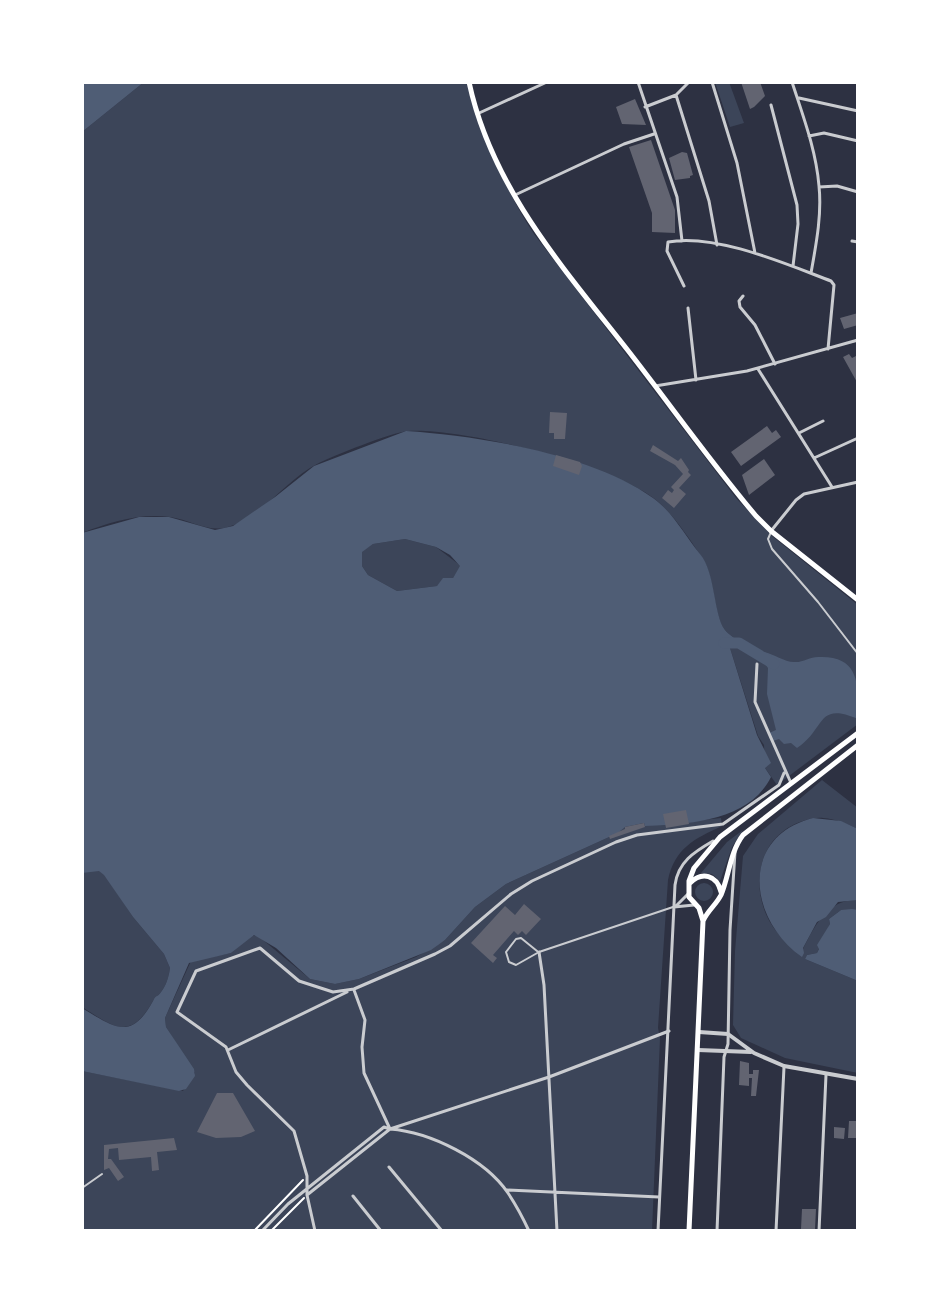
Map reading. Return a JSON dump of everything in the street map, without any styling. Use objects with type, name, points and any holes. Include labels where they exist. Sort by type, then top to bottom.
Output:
[{"type":"main road","points":[[469,82],[477,114],[495,160],[538,233],[741,498],[771,531],[858,600]]},
{"type":"main road","points":[[689,1231],[703,921],[688,891],[694,868],[720,837],[858,733]]},
{"type":"main road","points":[[703,921],[720,897],[735,848],[743,835],[858,745]]},
{"type":"main road","points":[[688,891],[696,878],[709,876],[719,884],[720,897]]},
{"type":"main road","points":[[697,906],[710,908]]},
{"type":"street","points":[[477,114],[547,82]]},
{"type":"street","points":[[638,82],[677,197],[682,241]]},
{"type":"street","points":[[645,107],[676,95],[688,82]]},
{"type":"street","points":[[712,82],[739,171],[755,255]]},
{"type":"street","points":[[792,82],[809,136],[819,187],[811,273]]},
{"type":"street","points":[[676,95],[709,201],[717,245]]},
{"type":"street","points":[[797,98],[858,111]]},
{"type":"street","points":[[771,105],[797,205],[793,267]]},
{"type":"street","points":[[809,136],[824,133],[858,141]]},
{"type":"street","points":[[514,195],[624,144],[654,134]]},
{"type":"street","points":[[819,187],[837,186],[858,192]]},
{"type":"street","points":[[852,241],[858,242]]},
{"type":"street","points":[[684,286],[666,248],[668,242],[717,245],[831,281],[834,285],[828,349]]},
{"type":"street","points":[[743,296],[739,301],[740,307],[755,325],[775,364]]},
{"type":"street","points":[[688,308],[696,380]]},
{"type":"street","points":[[655,386],[758,369],[858,340]]},
{"type":"street","points":[[758,369],[832,487]]},
{"type":"street","points":[[799,433],[823,421]]},
{"type":"street","points":[[814,458],[858,438]]},
{"type":"street","points":[[771,531],[800,497],[858,482]]},
{"type":"street","points":[[757,664],[755,702],[791,783]]},
{"type":"street","points":[[228,1050],[450,946],[511,894],[616,842],[637,835],[723,824],[779,785],[784,773]]},
{"type":"street","points":[[658,1231],[675,879],[682,865],[695,851],[720,837]]},
{"type":"street","points":[[717,1231],[735,848]]},
{"type":"street","points":[[674,907],[688,891]]},
{"type":"street","points":[[674,907],[697,906]]},
{"type":"street","points":[[315,1231],[307,1195],[307,1176],[294,1131],[236,1072],[228,1050],[177,1012],[198,969],[260,948],[299,981],[333,992],[354,989]]},
{"type":"street","points":[[539,952],[544,985],[557,1231]]},
{"type":"street","points":[[354,989],[365,1020],[361,1053],[365,1079],[390,1129]]},
{"type":"street","points":[[307,1195],[390,1129],[549,1077],[669,1031]]},
{"type":"street","points":[[699,1032],[728,1034],[754,1053],[784,1066],[858,1079]]},
{"type":"street","points":[[698,1050],[754,1053]]},
{"type":"street","points":[[776,1231],[784,1066]]},
{"type":"street","points":[[819,1231],[826,1074]]},
{"type":"street","points":[[262,1231],[288,1204],[384,1127],[437,1141],[478,1164],[507,1190],[529,1231]]},
{"type":"street","points":[[389,1167],[442,1231]]},
{"type":"street","points":[[507,1190],[659,1197]]},
{"type":"street","points":[[353,1196],[381,1231]]},
{"type":"lane","points":[[771,531],[768,539],[772,549],[858,654]]},
{"type":"lane","points":[[539,952],[521,938],[516,939],[506,952],[509,962],[516,965],[539,952],[674,907]]},
{"type":"lane","points":[[82,1188],[102,1174]]},
{"type":"path","points":[[254,1231],[307,1176]]},
{"type":"path","points":[[271,1231],[307,1195]]},
{"type":"shaded area","points":[[82,82],[144,82],[82,132]]},
{"type":"shaded area","points":[[144,82],[468,82],[504,179],[534,234],[736,498],[772,536],[858,605],[858,724],[777,785],[765,768],[764,745],[758,736],[730,648],[739,642],[726,632],[721,623],[706,564],[686,534],[663,506],[636,487],[608,474],[537,451],[464,435],[432,431],[400,432],[317,464],[252,515],[228,527],[213,528],[170,517],[148,516],[114,522],[82,533],[82,132]]},
{"type":"shaded area","points":[[715,82],[729,82],[744,123],[730,127]]},
{"type":"shaded area","points":[[406,431],[467,437],[568,459],[628,483],[653,498],[673,517],[705,562],[721,623],[726,632],[739,642],[730,648],[757,735],[771,763],[765,768],[771,777],[761,792],[733,811],[680,824],[645,826],[644,823],[625,827],[506,884],[475,907],[445,940],[431,950],[359,979],[335,984],[310,979],[276,948],[254,935],[231,953],[189,963],[165,1018],[166,1027],[194,1069],[195,1076],[186,1089],[179,1091],[82,1071],[82,1008],[113,1025],[130,1026],[145,1014],[163,990],[170,968],[164,954],[104,875],[99,871],[82,873],[82,533],[139,517],[169,517],[215,530],[233,526],[314,466]],"holes":[[[405,539],[436,547],[450,555],[460,566],[453,578],[443,578],[437,586],[397,591],[368,575],[362,566],[362,552],[373,544]]]},
{"type":"shaded area","points":[[405,539],[436,547],[461,566],[453,578],[437,586],[397,591],[368,575],[362,566],[362,551],[373,544]]},
{"type":"shaded area","points":[[764,652],[790,662],[818,657],[843,661],[850,668],[857,685],[858,719],[845,714],[828,715],[797,748],[779,739],[773,741],[769,733],[776,730],[767,694],[768,668],[761,658]]},
{"type":"shaded area","points":[[822,780],[858,808],[858,829],[823,818],[793,825],[780,834],[763,859],[760,889],[762,904],[777,932],[803,949],[824,915],[838,904],[858,900],[858,910],[841,910],[829,919],[830,924],[817,953],[807,955],[805,959],[858,981],[858,1073],[785,1058],[741,1038],[733,1025],[743,856],[758,834]]},
{"type":"shaded area","points":[[721,818],[722,826],[694,840],[681,852],[668,880],[658,1028],[652,1231],[82,1231],[82,1071],[183,1091],[195,1073],[166,1027],[165,1018],[191,961],[231,953],[250,936],[257,935],[310,979],[335,984],[359,979],[416,957],[445,940],[475,907],[506,884],[618,833],[624,827]]},
{"type":"shaded area","points":[[813,818],[841,821],[858,829],[858,900],[838,902],[826,917],[817,922],[803,948],[802,957],[784,941],[771,922],[762,901],[760,880],[763,860],[772,842],[789,828]]},
{"type":"shaded area","points":[[743,830],[732,847],[720,881],[712,874],[701,873],[727,842]]},
{"type":"shaded area","points":[[100,871],[105,875],[133,917],[164,954],[170,968],[163,990],[145,1014],[129,1026],[113,1025],[82,1007],[82,873]]},
{"type":"shaded area","points":[[704,883],[713,892],[704,901],[695,892]]},
{"type":"shaded area","points":[[841,910],[858,910],[858,981],[805,959],[807,955],[817,953],[817,945],[830,924],[829,919]]},
{"type":"building","points":[[741,82],[760,82],[765,96],[750,109]]},
{"type":"building","points":[[635,99],[646,125],[622,124],[616,107]]},
{"type":"building","points":[[651,140],[675,210],[675,233],[652,232],[652,213],[629,147]]},
{"type":"building","points":[[687,153],[693,175],[675,180],[669,158]]},
{"type":"building","points":[[858,313],[858,325],[844,329],[840,318]]},
{"type":"building","points":[[849,354],[852,358],[858,355],[858,384],[843,357]]},
{"type":"building","points":[[550,412],[567,413],[565,439],[554,439],[554,433],[549,433]]},
{"type":"building","points":[[767,426],[772,433],[776,430],[781,437],[741,466],[731,452]]},
{"type":"building","points":[[653,445],[678,461],[681,458],[691,475],[679,488],[686,494],[674,508],[662,498],[668,490],[672,493],[674,490],[671,487],[683,474],[675,465],[650,451]]},
{"type":"building","points":[[556,455],[580,462],[579,475],[553,466]]},
{"type":"building","points":[[764,459],[775,475],[749,495],[742,475]]},
{"type":"building","points":[[686,810],[689,824],[666,828],[663,814]]},
{"type":"building","points":[[644,823],[645,827],[610,839],[609,836],[625,827]]},
{"type":"building","points":[[524,904],[541,919],[526,935],[522,931],[518,935],[514,931],[493,955],[497,958],[493,963],[471,943],[505,906],[515,915]]},
{"type":"building","points":[[740,1061],[749,1063],[749,1074],[759,1070],[756,1096],[751,1096],[752,1078],[749,1078],[749,1086],[739,1085]]},
{"type":"building","points":[[217,1093],[233,1093],[255,1131],[241,1137],[216,1138],[197,1132]]},
{"type":"building","points":[[849,1121],[858,1121],[858,1138],[848,1138]]},
{"type":"building","points":[[834,1127],[845,1128],[844,1139],[834,1138]]},
{"type":"building","points":[[174,1138],[177,1150],[157,1152],[159,1170],[152,1171],[151,1157],[119,1160],[118,1148],[109,1149],[108,1159],[124,1177],[118,1181],[109,1168],[104,1170],[104,1145]]},
{"type":"building","points":[[802,1209],[816,1209],[815,1229],[801,1229]]},
{"type":"waterway","points":[[724,643],[739,643],[774,664]]}]
